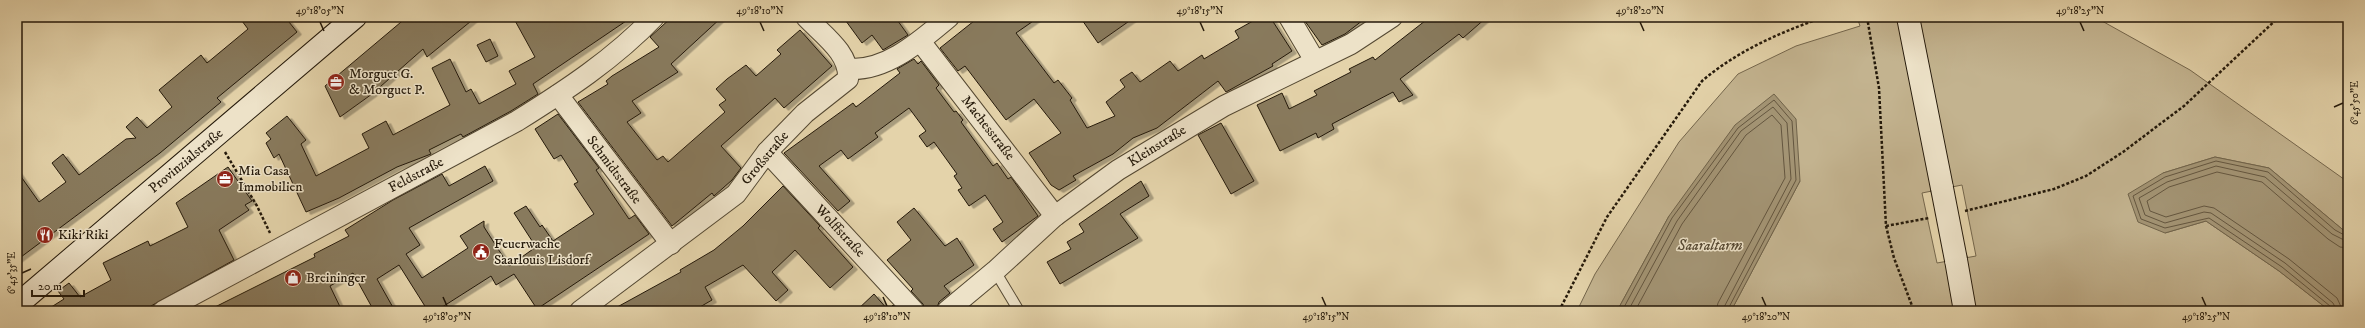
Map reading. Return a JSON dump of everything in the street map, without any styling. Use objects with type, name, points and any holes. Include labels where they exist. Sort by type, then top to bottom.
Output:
[{"type":"main road","name":"Provinzialstraße","points":[[17,305],[356,17]]},
{"type":"main road","points":[[1908,17],[1965,311]]},
{"type":"street","name":"Feldstraße","points":[[163,311],[517,121],[558,95],[606,60],[638,34],[654,17]]},
{"type":"street","points":[[806,17],[846,59],[849,69],[872,68],[920,41],[949,17]]},
{"type":"street","points":[[1289,17],[1315,61]]},
{"type":"street","name":"Kleinstraße","points":[[947,311],[995,271],[1055,216],[1118,170],[1224,106],[1351,44],[1392,17]]},
{"type":"street","name":"Machesstraße","points":[[920,41],[1055,216]]},
{"type":"street","name":"Großstraße","points":[[580,311],[736,194],[767,152],[806,113],[848,80],[849,69]]},
{"type":"street","name":"Schmidtstraße","points":[[558,95],[671,244]]},
{"type":"street","name":"Wolffstraße","points":[[767,152],[914,311]]},
{"type":"lane","points":[[995,271],[1019,311]]},
{"type":"path","points":[[1559,311],[1607,217],[1702,81],[1721,65],[1745,51],[1824,17]]},
{"type":"path","points":[[1867,17],[1879,88],[1886,226],[1894,258],[1914,311]]},
{"type":"path","points":[[1963,212],[2054,189],[2086,176],[2111,160],[2184,106],[2279,17]]},
{"type":"path","points":[[215,136],[257,206],[278,250]]},
{"type":"path","points":[[1886,226],[1932,218]]},
{"type":"shaded area","points":[[1857,17],[2090,17],[2102,21],[2190,70],[2348,182],[2348,234],[2269,168],[2215,157],[2163,173],[2165,233],[2206,221],[2279,271],[2330,311],[1731,311],[1800,181],[1669,216],[1617,311],[1577,311],[1595,274],[1679,142],[1738,74],[1796,46],[1860,26]],"holes":[[[1962,185],[1976,256],[1937,263],[1922,193]]]},
{"type":"water","name":"Saaraltarm","points":[[1774,94],[1796,119],[1800,181],[1731,311],[1617,311],[1669,216],[1735,125]]},
{"type":"water","points":[[2215,157],[2269,168],[2348,234],[2348,311],[2330,311],[2279,271],[2206,221],[2165,233],[2138,222],[2128,194],[2163,173]]},
{"type":"building","points":[[239,17],[285,17],[297,32],[217,98],[221,102],[160,153],[17,260],[17,171],[39,202],[66,182],[52,163],[63,154],[79,175],[126,139],[136,138],[126,127],[137,117],[147,128],[172,107],[159,90],[201,55],[207,63],[248,29]]},
{"type":"building","points":[[407,17],[476,17],[427,57],[423,49],[372,94],[340,117],[325,86]]},
{"type":"building","points":[[513,17],[632,17],[533,84],[538,94],[511,111],[463,137],[461,134],[429,150],[431,154],[397,167],[339,198],[306,212],[279,154],[274,158],[266,143],[271,139],[266,133],[287,116],[306,140],[301,144],[316,176],[369,148],[362,134],[386,121],[393,135],[450,105],[432,68],[450,59],[466,92],[471,89],[479,104],[516,84],[509,71],[535,57]]},
{"type":"building","points":[[672,17],[722,17],[671,64],[678,72],[632,101],[641,113],[627,122],[657,160],[663,156],[668,162],[725,112],[719,105],[726,100],[716,89],[727,79],[746,65],[756,76],[781,54],[777,50],[800,30],[832,66],[784,108],[775,98],[721,146],[741,168],[732,180],[714,196],[712,193],[672,226],[578,102],[608,84],[606,81],[612,76],[659,47],[650,37]]},
{"type":"building","points":[[843,17],[895,17],[908,35],[883,50],[872,35],[862,43]]},
{"type":"building","points":[[979,17],[1039,17],[1016,33],[1054,83],[1058,80],[1072,98],[1070,100],[1087,128],[1115,116],[1106,102],[1125,87],[1120,80],[1132,72],[1140,82],[1170,61],[1178,71],[1202,55],[1204,59],[1239,38],[1235,31],[1260,17],[1270,17],[1292,51],[1272,64],[1273,66],[1226,92],[1218,81],[1157,128],[1133,138],[1113,154],[1073,176],[1076,180],[1059,190],[1051,185],[1029,153],[1061,133],[1034,99],[1006,120],[965,66],[958,71],[940,48]]},
{"type":"building","points":[[1080,17],[1135,17],[1098,43]]},
{"type":"building","points":[[1302,17],[1367,17],[1345,34],[1322,45]]},
{"type":"building","points":[[1430,17],[1487,17],[1463,38],[1459,34],[1400,79],[1413,95],[1399,102],[1393,92],[1332,124],[1334,129],[1318,138],[1316,133],[1280,151],[1257,105],[1282,93],[1289,109],[1317,95],[1314,91],[1351,72],[1349,69],[1373,57],[1375,60]]},
{"type":"building","points":[[490,39],[498,56],[486,62],[477,45]]},
{"type":"building","points":[[914,59],[918,64],[921,61],[939,85],[936,88],[954,112],[956,111],[963,120],[961,122],[993,166],[997,163],[1008,179],[1011,177],[1038,216],[1002,242],[993,229],[1003,222],[985,195],[969,206],[958,190],[962,188],[954,176],[957,174],[934,142],[927,147],[919,136],[926,131],[909,108],[875,133],[878,137],[848,159],[841,150],[819,166],[850,201],[838,211],[784,153],[853,103],[856,107],[900,73],[897,69]]},
{"type":"building","points":[[558,114],[599,168],[596,170],[629,219],[635,215],[649,234],[537,309],[514,274],[496,285],[491,276],[436,311],[428,311],[399,265],[377,279],[395,311],[374,311],[353,273],[330,286],[342,311],[207,311],[315,257],[314,254],[349,236],[345,230],[393,200],[442,174],[449,186],[485,166],[493,181],[409,228],[420,245],[406,254],[422,278],[468,248],[460,236],[484,221],[484,227],[509,266],[536,247],[514,213],[526,206],[540,227],[542,225],[553,241],[594,214],[574,184],[578,182],[561,155],[554,159],[535,129]]},
{"type":"building","points":[[1221,123],[1254,181],[1231,194],[1198,135]]},
{"type":"building","points":[[228,167],[252,201],[245,205],[249,210],[219,230],[234,260],[142,311],[45,311],[64,299],[58,291],[69,283],[80,297],[111,280],[103,263],[148,241],[150,246],[188,227],[176,203]]},
{"type":"building","points":[[1141,181],[1149,196],[1120,214],[1138,238],[1060,284],[1047,262],[1071,249],[1067,242],[1084,232],[1079,224]]},
{"type":"building","points":[[783,186],[820,226],[818,228],[853,267],[830,288],[795,250],[772,272],[788,290],[776,301],[743,265],[705,287],[712,300],[693,311],[610,311],[681,272],[680,270],[714,250],[743,226]]},
{"type":"building","points":[[914,208],[945,246],[957,238],[974,265],[944,286],[950,293],[939,302],[936,311],[925,311],[923,304],[911,291],[913,289],[887,260],[911,240],[897,222]]},
{"type":"building","points":[[874,294],[888,310],[893,305],[898,311],[856,311]]},
{"type":"place","name":"Morguet G. & Morguet P.","points":[[336,82]]},
{"type":"place","name":"Mia Casa Immobilien","points":[[225,179]]},
{"type":"place","name":"Kiki Riki","points":[[45,235]]},
{"type":"place","name":"Feuerwache Saarlouis Lisdorf","points":[[481,252]]},
{"type":"place","name":"Breininger","points":[[293,278]]}]
